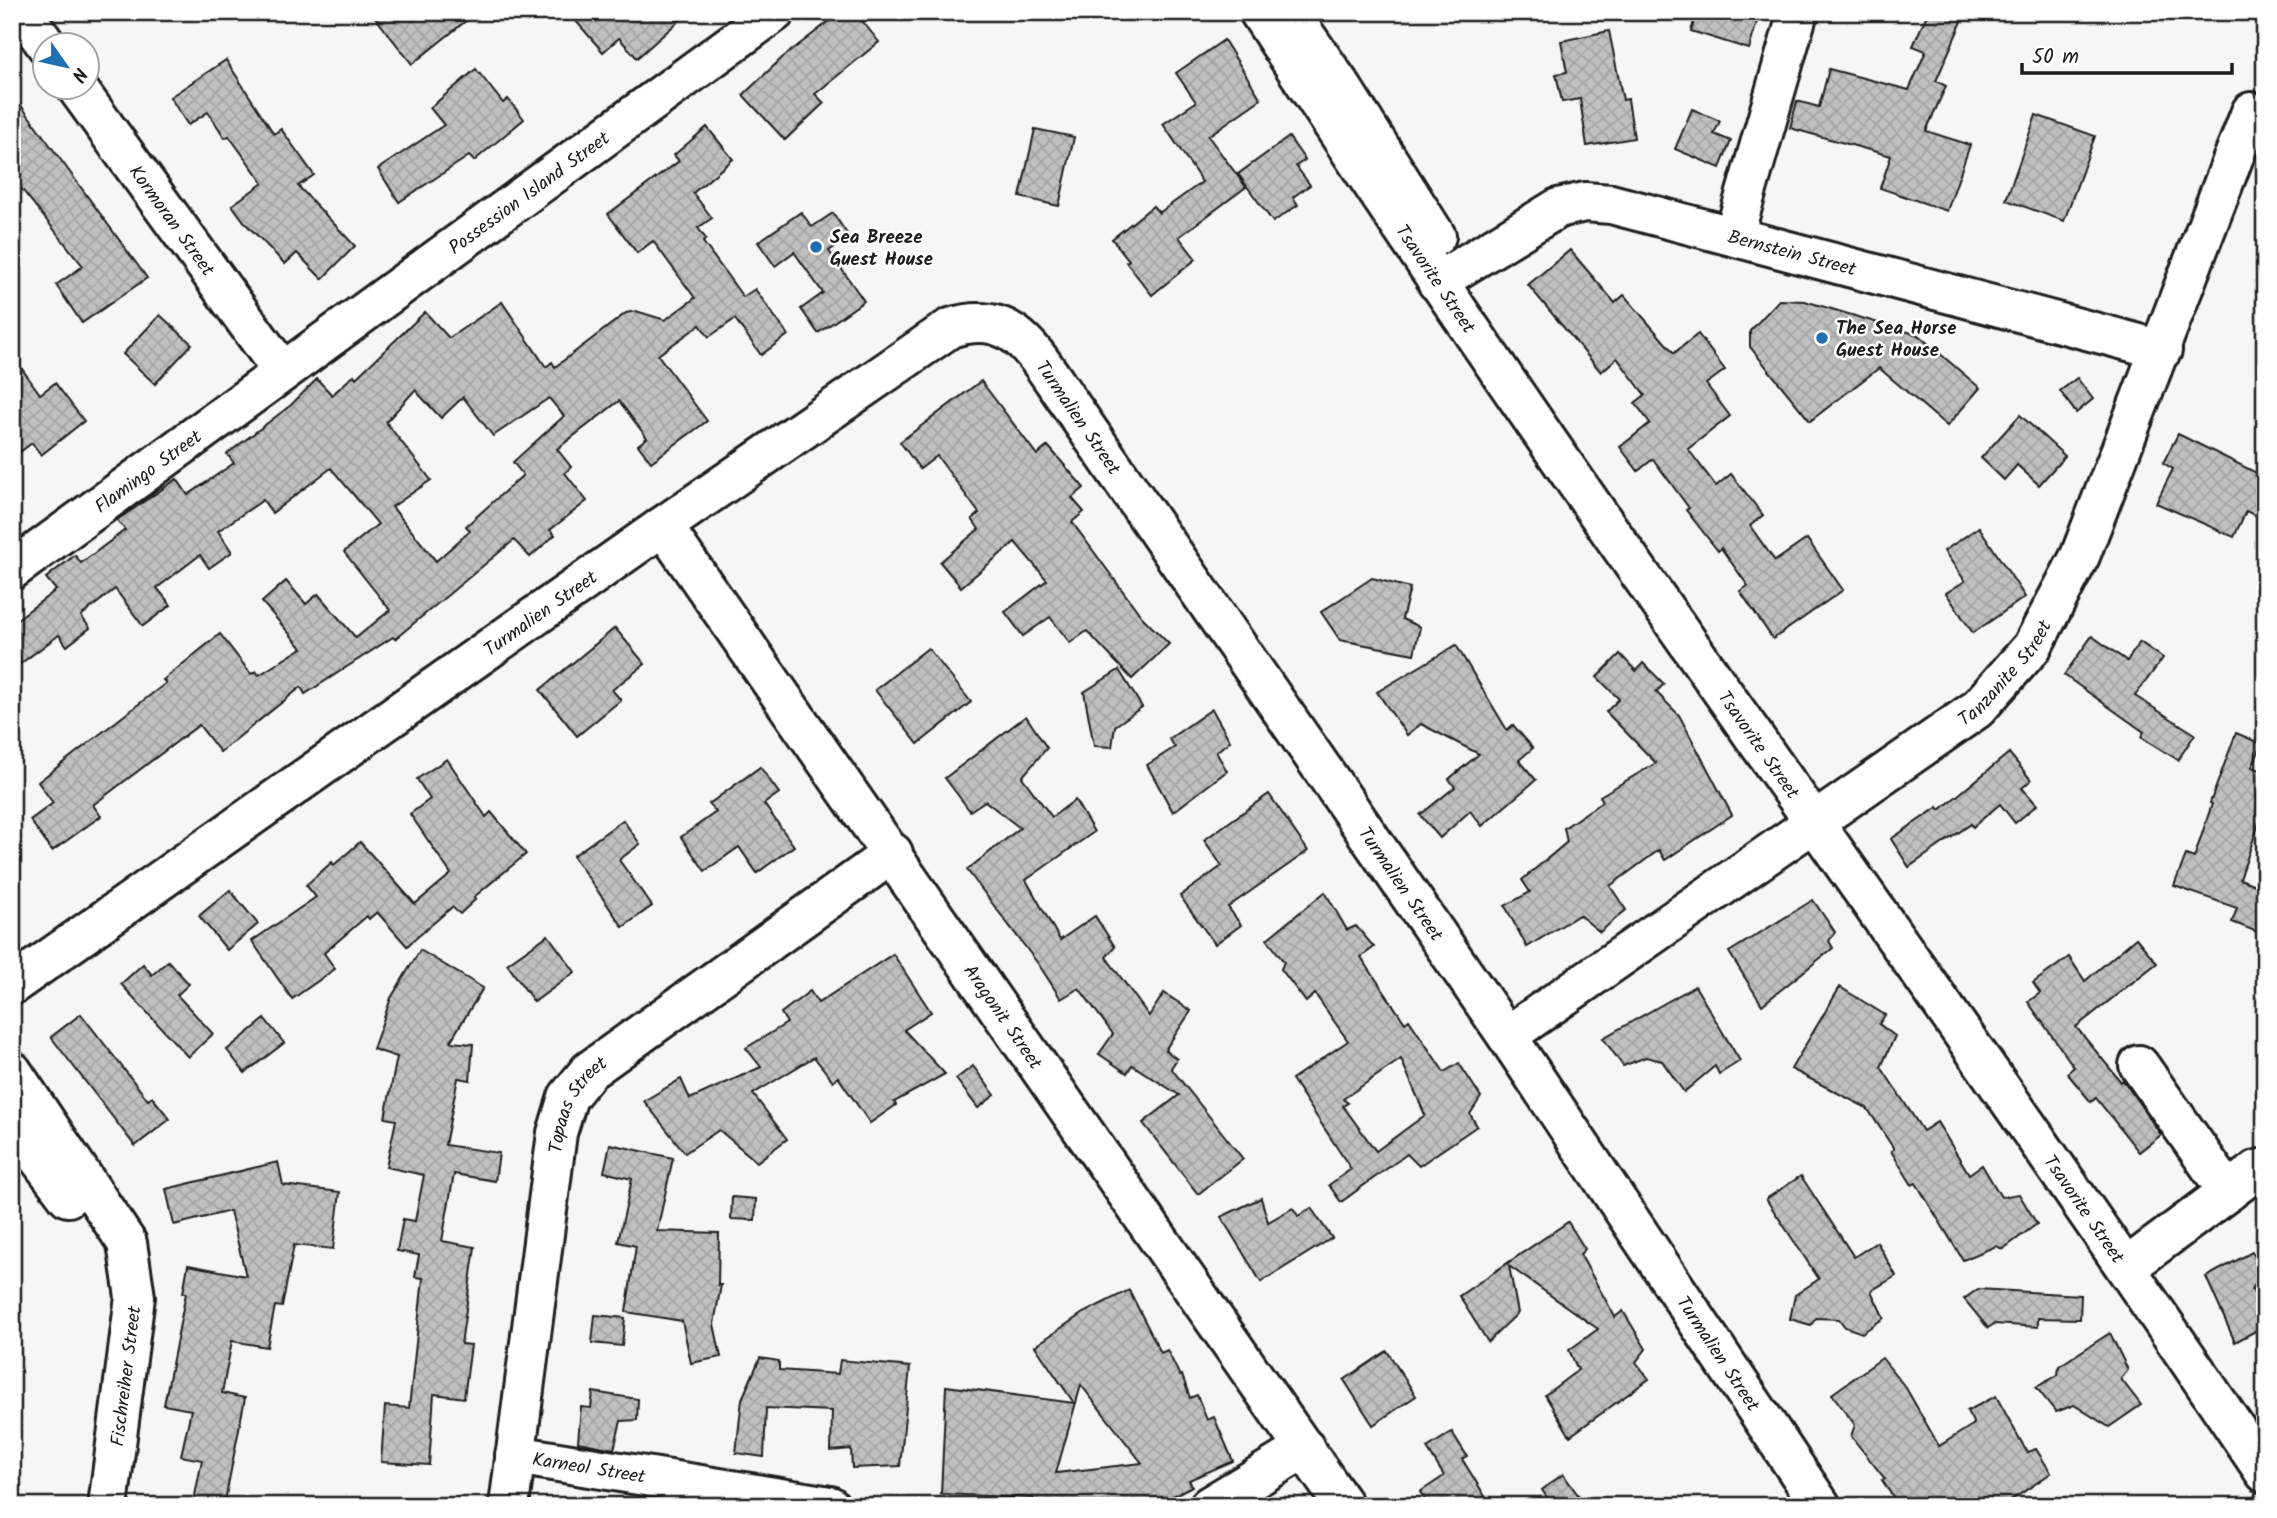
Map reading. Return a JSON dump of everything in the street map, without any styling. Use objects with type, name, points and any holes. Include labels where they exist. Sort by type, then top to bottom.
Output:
[{"type":"street","points":[[22,12],[37,32]]},
{"type":"street","name":"Possession Island Street","points":[[275,361],[740,12]]},
{"type":"street","name":"Possession Island Street","points":[[275,361],[775,12]]},
{"type":"street","name":"Tsavorite Street","points":[[1259,12],[2137,1259],[2265,1427]]},
{"type":"street","name":"Tsavorite Street","points":[[1289,12],[1343,89],[1447,276]]},
{"type":"street","points":[[1734,235],[1798,12]]},
{"type":"street","name":"Kormoran Street","points":[[87,102],[275,361]]},
{"type":"street","name":"Tanzanite Street","points":[[1507,1036],[1977,709],[2032,647],[2080,556],[2162,350],[2251,112]]},
{"type":"street","name":"Bernstein Street","points":[[1447,276],[1539,218],[1558,208],[1585,202],[1634,208],[2162,350]]},
{"type":"street","name":"Turmalien Street","points":[[12,985],[663,526],[950,328],[983,321],[1018,335],[1041,363],[1507,1036],[1821,1506]]},
{"type":"street","name":"Flamingo Street","points":[[16,553],[275,361]]},
{"type":"street","name":"Aragonit Street","points":[[663,526],[893,853],[1344,1506]]},
{"type":"street","name":"Topaas Street","points":[[509,1506],[557,1133],[568,1097],[589,1071],[893,853]]},
{"type":"street","points":[[2139,1065],[2228,1192]]},
{"type":"street","name":"Fischreiher Street","points":[[12,1071],[127,1243],[135,1297],[108,1506]]},
{"type":"street","name":"Fischreiher Street","points":[[12,1123],[107,1251],[113,1290],[82,1506]]},
{"type":"street","points":[[2137,1259],[2257,1170],[2265,1168]]},
{"type":"street","name":"Tsavorite Street","points":[[2137,1259],[2265,1473]]},
{"type":"street","points":[[1209,1506],[1304,1448]]},
{"type":"street","name":"Karneol Street","points":[[515,1455],[830,1506]]},
{"type":"building","points":[[371,12],[477,12],[412,64]]},
{"type":"building","points":[[568,12],[689,12],[637,58],[619,38],[603,52]]},
{"type":"building","points":[[841,12],[855,12],[879,42],[815,94],[824,103],[785,140],[743,95],[782,58]]},
{"type":"building","points":[[1697,12],[1760,12],[1749,49],[1691,31]]},
{"type":"building","points":[[1928,12],[1966,12],[1936,81],[1946,86],[1926,131],[1970,145],[1947,211],[1880,188],[1891,156],[1790,128],[1797,101],[1819,107],[1829,69],[1909,90],[1926,51],[1913,46]]},
{"type":"building","points":[[1609,31],[1623,100],[1628,99],[1634,138],[1587,146],[1580,99],[1562,102],[1556,74],[1567,72],[1561,41]]},
{"type":"building","points":[[1224,40],[1261,99],[1208,136],[1246,187],[1179,237],[1196,259],[1152,295],[1112,239],[1153,206],[1159,213],[1202,182],[1163,124],[1196,102],[1176,73]]},
{"type":"building","points":[[226,60],[274,134],[281,129],[314,175],[298,186],[355,246],[322,279],[297,253],[285,264],[246,224],[232,205],[263,183],[229,136],[225,138],[208,112],[188,125],[170,97]]},
{"type":"building","points":[[476,69],[503,103],[508,99],[524,119],[474,161],[469,156],[399,202],[378,169],[444,125],[430,108]]},
{"type":"building","points":[[12,93],[147,278],[82,323],[56,285],[83,266],[12,177]]},
{"type":"building","points":[[1692,109],[1720,121],[1714,134],[1731,141],[1720,168],[1675,149]]},
{"type":"building","points":[[2036,115],[2095,136],[2064,221],[2006,200]]},
{"type":"building","points":[[707,127],[733,159],[693,193],[712,218],[698,228],[706,239],[703,242],[743,297],[755,289],[788,335],[761,355],[735,319],[709,337],[700,325],[658,355],[707,421],[651,462],[638,445],[647,438],[619,401],[557,449],[571,467],[565,473],[587,501],[550,530],[555,535],[530,557],[514,540],[395,639],[393,637],[305,694],[301,687],[220,752],[199,725],[93,805],[101,816],[52,851],[30,820],[53,803],[38,782],[166,683],[163,680],[220,634],[251,674],[256,671],[259,675],[302,648],[262,602],[286,581],[306,604],[318,594],[356,638],[390,610],[344,552],[378,524],[331,468],[272,513],[263,500],[218,531],[232,552],[209,568],[200,555],[157,588],[171,605],[143,626],[115,589],[81,616],[90,628],[67,646],[59,635],[12,670],[12,623],[56,590],[46,578],[75,555],[81,563],[125,530],[117,520],[177,479],[188,495],[234,463],[227,454],[291,405],[317,379],[332,395],[354,375],[356,378],[425,312],[449,338],[502,302],[546,367],[552,362],[555,367],[626,313],[636,311],[665,320],[695,298],[653,241],[637,253],[608,214],[679,161],[674,155]],"holes":[[[415,390],[441,418],[463,397],[493,436],[549,398],[564,416],[513,462],[523,475],[466,526],[470,531],[436,561],[392,507],[431,480],[386,422]]]},
{"type":"building","points":[[1035,129],[1074,137],[1059,206],[1020,197]]},
{"type":"building","points":[[1289,137],[1305,160],[1296,166],[1310,185],[1293,197],[1298,205],[1273,222],[1238,174]]},
{"type":"building","points":[[801,212],[812,227],[833,213],[849,237],[829,251],[864,301],[818,333],[801,309],[823,293],[794,252],[775,266],[758,242]]},
{"type":"building","points":[[1570,250],[1615,303],[1624,295],[1674,353],[1698,334],[1725,370],[1706,384],[1730,416],[1688,449],[1716,486],[1731,474],[1763,515],[1750,526],[1775,561],[1807,539],[1843,590],[1773,639],[1740,591],[1748,586],[1721,548],[1718,551],[1686,510],[1689,508],[1653,459],[1638,471],[1620,447],[1650,423],[1635,403],[1645,395],[1617,358],[1601,372],[1528,285]]},
{"type":"building","points":[[1779,300],[1805,301],[1918,335],[1980,388],[1947,426],[1879,368],[1810,421],[1750,347],[1750,331]]},
{"type":"building","points":[[160,315],[192,344],[155,384],[123,354]]},
{"type":"building","points":[[12,355],[40,394],[55,383],[84,421],[41,455],[32,443],[12,458]]},
{"type":"building","points":[[2077,378],[2093,399],[2076,413],[2060,391]]},
{"type":"building","points":[[981,381],[1037,455],[1048,446],[1084,488],[1072,498],[1084,512],[1072,522],[1142,617],[1169,644],[1132,679],[1087,631],[1070,643],[1050,617],[1023,636],[1005,612],[1047,580],[1015,542],[961,587],[940,562],[979,529],[972,519],[979,513],[937,456],[920,469],[900,442]]},
{"type":"building","points":[[2020,415],[2065,456],[2039,485],[2017,465],[2004,480],[1981,458]]},
{"type":"building","points":[[2178,434],[2265,477],[2265,520],[2246,511],[2234,537],[2156,503],[2173,469],[2163,463]]},
{"type":"building","points":[[1979,527],[2025,597],[1973,633],[1946,593],[1965,581],[1944,551]]},
{"type":"building","points":[[1372,578],[1410,588],[1402,619],[1420,627],[1414,654],[1340,640],[1321,612]]},
{"type":"building","points":[[615,628],[645,664],[612,690],[621,700],[577,736],[540,690]]},
{"type":"building","points":[[2092,636],[2127,661],[2140,642],[2163,658],[2135,696],[2195,734],[2178,760],[2141,737],[2144,732],[2064,675]]},
{"type":"building","points":[[1456,645],[1507,730],[1513,725],[1533,748],[1519,760],[1536,780],[1482,826],[1470,811],[1440,838],[1420,815],[1455,787],[1449,779],[1479,754],[1421,724],[1407,735],[1377,692]]},
{"type":"building","points":[[928,648],[971,702],[918,744],[875,690]]},
{"type":"building","points":[[1620,654],[1636,671],[1643,663],[1664,684],[1656,692],[1679,715],[1732,815],[1665,860],[1659,850],[1610,886],[1626,910],[1600,932],[1579,915],[1527,947],[1505,906],[1530,892],[1522,880],[1567,842],[1564,828],[1603,801],[1600,796],[1656,763],[1606,712],[1619,699],[1597,677]]},
{"type":"building","points":[[1119,670],[1142,707],[1115,726],[1112,747],[1094,746],[1084,692]]},
{"type":"building","points":[[1212,709],[1230,741],[1216,752],[1227,771],[1173,812],[1147,765],[1175,747],[1169,739]]},
{"type":"building","points":[[1026,716],[1047,748],[1022,777],[1052,817],[1075,800],[1094,832],[1026,880],[1060,940],[1095,916],[1115,947],[1106,957],[1149,1016],[1164,993],[1191,1011],[1165,1050],[1177,1059],[1171,1068],[1243,1159],[1198,1194],[1143,1123],[1179,1095],[1132,1065],[1127,1073],[1099,1054],[1113,1034],[1079,988],[1061,999],[1039,965],[967,870],[1020,828],[985,801],[970,811],[945,778]]},
{"type":"building","points":[[2236,733],[2262,744],[2252,767],[2265,772],[2265,805],[2240,879],[2265,889],[2265,935],[2232,922],[2237,908],[2174,886],[2186,855],[2194,858],[2212,804],[2210,803]]},
{"type":"building","points":[[2009,753],[2031,780],[2022,788],[2037,805],[2015,823],[2000,804],[1973,827],[1971,824],[1909,867],[1891,839],[1938,807],[1940,810]]},
{"type":"building","points":[[447,759],[486,817],[491,812],[526,854],[474,897],[476,899],[460,914],[452,907],[407,946],[377,912],[369,919],[367,916],[324,953],[335,969],[292,999],[252,941],[316,897],[306,885],[332,862],[334,865],[360,842],[415,904],[451,874],[410,814],[430,799],[417,779]]},
{"type":"building","points":[[760,767],[779,793],[764,804],[794,846],[757,873],[739,847],[705,871],[681,837],[716,812],[709,804]]},
{"type":"building","points":[[1269,794],[1308,851],[1228,907],[1241,925],[1215,944],[1180,896],[1222,866],[1204,840]]},
{"type":"building","points":[[623,820],[640,844],[619,860],[652,906],[623,927],[573,856]]},
{"type":"building","points":[[230,890],[258,924],[227,950],[199,916]]},
{"type":"building","points":[[1325,892],[1347,930],[1356,926],[1374,947],[1361,957],[1405,1023],[1409,1020],[1444,1072],[1459,1063],[1481,1097],[1470,1114],[1477,1126],[1419,1166],[1407,1154],[1341,1202],[1329,1185],[1351,1169],[1292,1079],[1348,1041],[1315,994],[1306,1002],[1281,969],[1284,962],[1267,939]],"holes":[[[1401,1059],[1425,1115],[1376,1151],[1343,1106],[1348,1103],[1343,1099]]]},
{"type":"building","points":[[1813,900],[1835,932],[1829,941],[1833,948],[1762,1005],[1729,952]]},
{"type":"building","points":[[548,935],[575,972],[534,1002],[507,964]]},
{"type":"building","points":[[2136,938],[2157,963],[2076,1027],[2121,1082],[2123,1080],[2161,1135],[2139,1152],[2096,1098],[2091,1102],[2067,1073],[2074,1067],[2028,1002],[2040,993],[2033,983],[2069,957],[2085,981]]},
{"type":"building","points":[[420,950],[483,988],[450,1042],[473,1044],[470,1080],[458,1078],[445,1145],[499,1153],[495,1181],[454,1174],[442,1241],[475,1247],[461,1344],[471,1345],[464,1398],[434,1394],[429,1465],[381,1462],[385,1406],[409,1408],[423,1278],[415,1277],[419,1255],[397,1251],[403,1219],[415,1221],[424,1175],[386,1167],[396,1120],[385,1118],[397,1057],[373,1049],[391,998]]},
{"type":"building","points":[[893,954],[931,1012],[904,1030],[945,1074],[894,1102],[896,1105],[870,1123],[838,1077],[833,1081],[814,1057],[753,1094],[787,1139],[757,1162],[719,1130],[685,1153],[644,1101],[681,1079],[690,1099],[761,1067],[746,1048],[787,1023],[781,1013],[810,991],[818,1003]]},
{"type":"building","points":[[168,961],[189,984],[177,995],[213,1034],[188,1057],[121,984],[143,964],[152,975]]},
{"type":"building","points":[[1695,986],[1740,1061],[1719,1074],[1715,1066],[1684,1092],[1662,1061],[1646,1057],[1623,1066],[1603,1038]]},
{"type":"building","points":[[1840,987],[1885,1015],[1879,1024],[1895,1036],[1881,1067],[1923,1131],[1937,1122],[1969,1174],[1982,1165],[2001,1197],[2019,1194],[2037,1224],[2003,1249],[1996,1246],[1963,1260],[1916,1183],[1912,1185],[1891,1151],[1894,1149],[1867,1108],[1791,1069]]},
{"type":"building","points":[[81,1014],[148,1100],[152,1097],[170,1119],[135,1146],[51,1037]]},
{"type":"building","points":[[265,1019],[284,1043],[245,1073],[227,1050]]},
{"type":"building","points":[[973,1066],[995,1095],[978,1108],[956,1079]]},
{"type":"building","points":[[610,1144],[673,1158],[657,1231],[719,1233],[718,1285],[721,1285],[714,1324],[721,1357],[691,1363],[682,1321],[626,1312],[636,1246],[618,1242],[632,1179],[604,1172]]},
{"type":"building","points":[[278,1162],[283,1185],[340,1192],[333,1249],[294,1245],[282,1307],[275,1306],[267,1347],[232,1341],[222,1393],[245,1398],[224,1506],[193,1506],[202,1460],[181,1456],[191,1410],[164,1405],[186,1293],[183,1293],[188,1265],[246,1276],[230,1211],[174,1225],[166,1189]]},
{"type":"building","points":[[1801,1176],[1854,1257],[1877,1242],[1896,1276],[1871,1291],[1884,1318],[1862,1333],[1845,1327],[1839,1319],[1816,1318],[1811,1325],[1790,1319],[1795,1295],[1819,1279],[1766,1199]]},
{"type":"building","points":[[732,1197],[756,1199],[755,1220],[731,1219]]},
{"type":"building","points":[[1261,1198],[1268,1222],[1293,1208],[1298,1216],[1311,1208],[1332,1238],[1261,1282],[1221,1217]]},
{"type":"building","points":[[1568,1222],[1585,1249],[1580,1254],[1615,1317],[1623,1311],[1646,1349],[1636,1362],[1649,1379],[1570,1436],[1545,1395],[1578,1370],[1569,1350],[1598,1329],[1509,1266],[1518,1313],[1488,1342],[1459,1296]]},
{"type":"building","points":[[2252,1252],[2264,1271],[2252,1289],[2265,1318],[2265,1326],[2235,1342],[2206,1277]]},
{"type":"building","points":[[1978,1289],[2081,1295],[2080,1319],[2038,1318],[2038,1327],[1994,1324],[1988,1328],[1964,1299]]},
{"type":"building","points":[[1129,1290],[1161,1353],[1167,1350],[1180,1376],[1182,1375],[1190,1398],[1197,1395],[1207,1420],[1214,1417],[1233,1461],[1189,1480],[1192,1486],[1154,1506],[1063,1506],[1063,1501],[1034,1503],[1033,1498],[941,1494],[946,1386],[1074,1403],[1035,1346],[1083,1313]],"holes":[[[1081,1385],[1142,1463],[1056,1473]]]},
{"type":"building","points":[[595,1315],[625,1318],[622,1346],[592,1343]]},
{"type":"building","points":[[2110,1333],[2128,1370],[2121,1379],[2141,1405],[2109,1427],[2074,1405],[2056,1412],[2036,1387],[2058,1375],[2059,1366]]},
{"type":"building","points":[[1387,1351],[1416,1396],[1373,1425],[1344,1380]]},
{"type":"building","points":[[760,1358],[779,1361],[779,1370],[838,1374],[840,1360],[910,1367],[900,1466],[852,1468],[851,1449],[831,1451],[832,1411],[766,1408],[764,1457],[736,1453],[742,1399]]},
{"type":"building","points":[[1882,1358],[1906,1388],[1939,1446],[1974,1424],[1967,1411],[1996,1396],[2027,1452],[2036,1449],[2051,1473],[2003,1506],[1899,1506],[1882,1480],[1885,1479],[1851,1436],[1855,1425],[1832,1394]]},
{"type":"building","points":[[593,1392],[638,1399],[637,1420],[621,1421],[614,1449],[578,1442],[581,1407],[591,1408]]},
{"type":"building","points":[[1452,1432],[1467,1456],[1462,1459],[1491,1506],[1429,1506],[1420,1492],[1444,1476],[1427,1448]]},
{"type":"building","points":[[1563,1474],[1586,1506],[1553,1506],[1542,1490]]},
{"type":"place","name":"Sea Breeze Guest House","points":[[816,247]]},
{"type":"place","name":"The Sea Horse Guest House","points":[[1822,338]]}]
